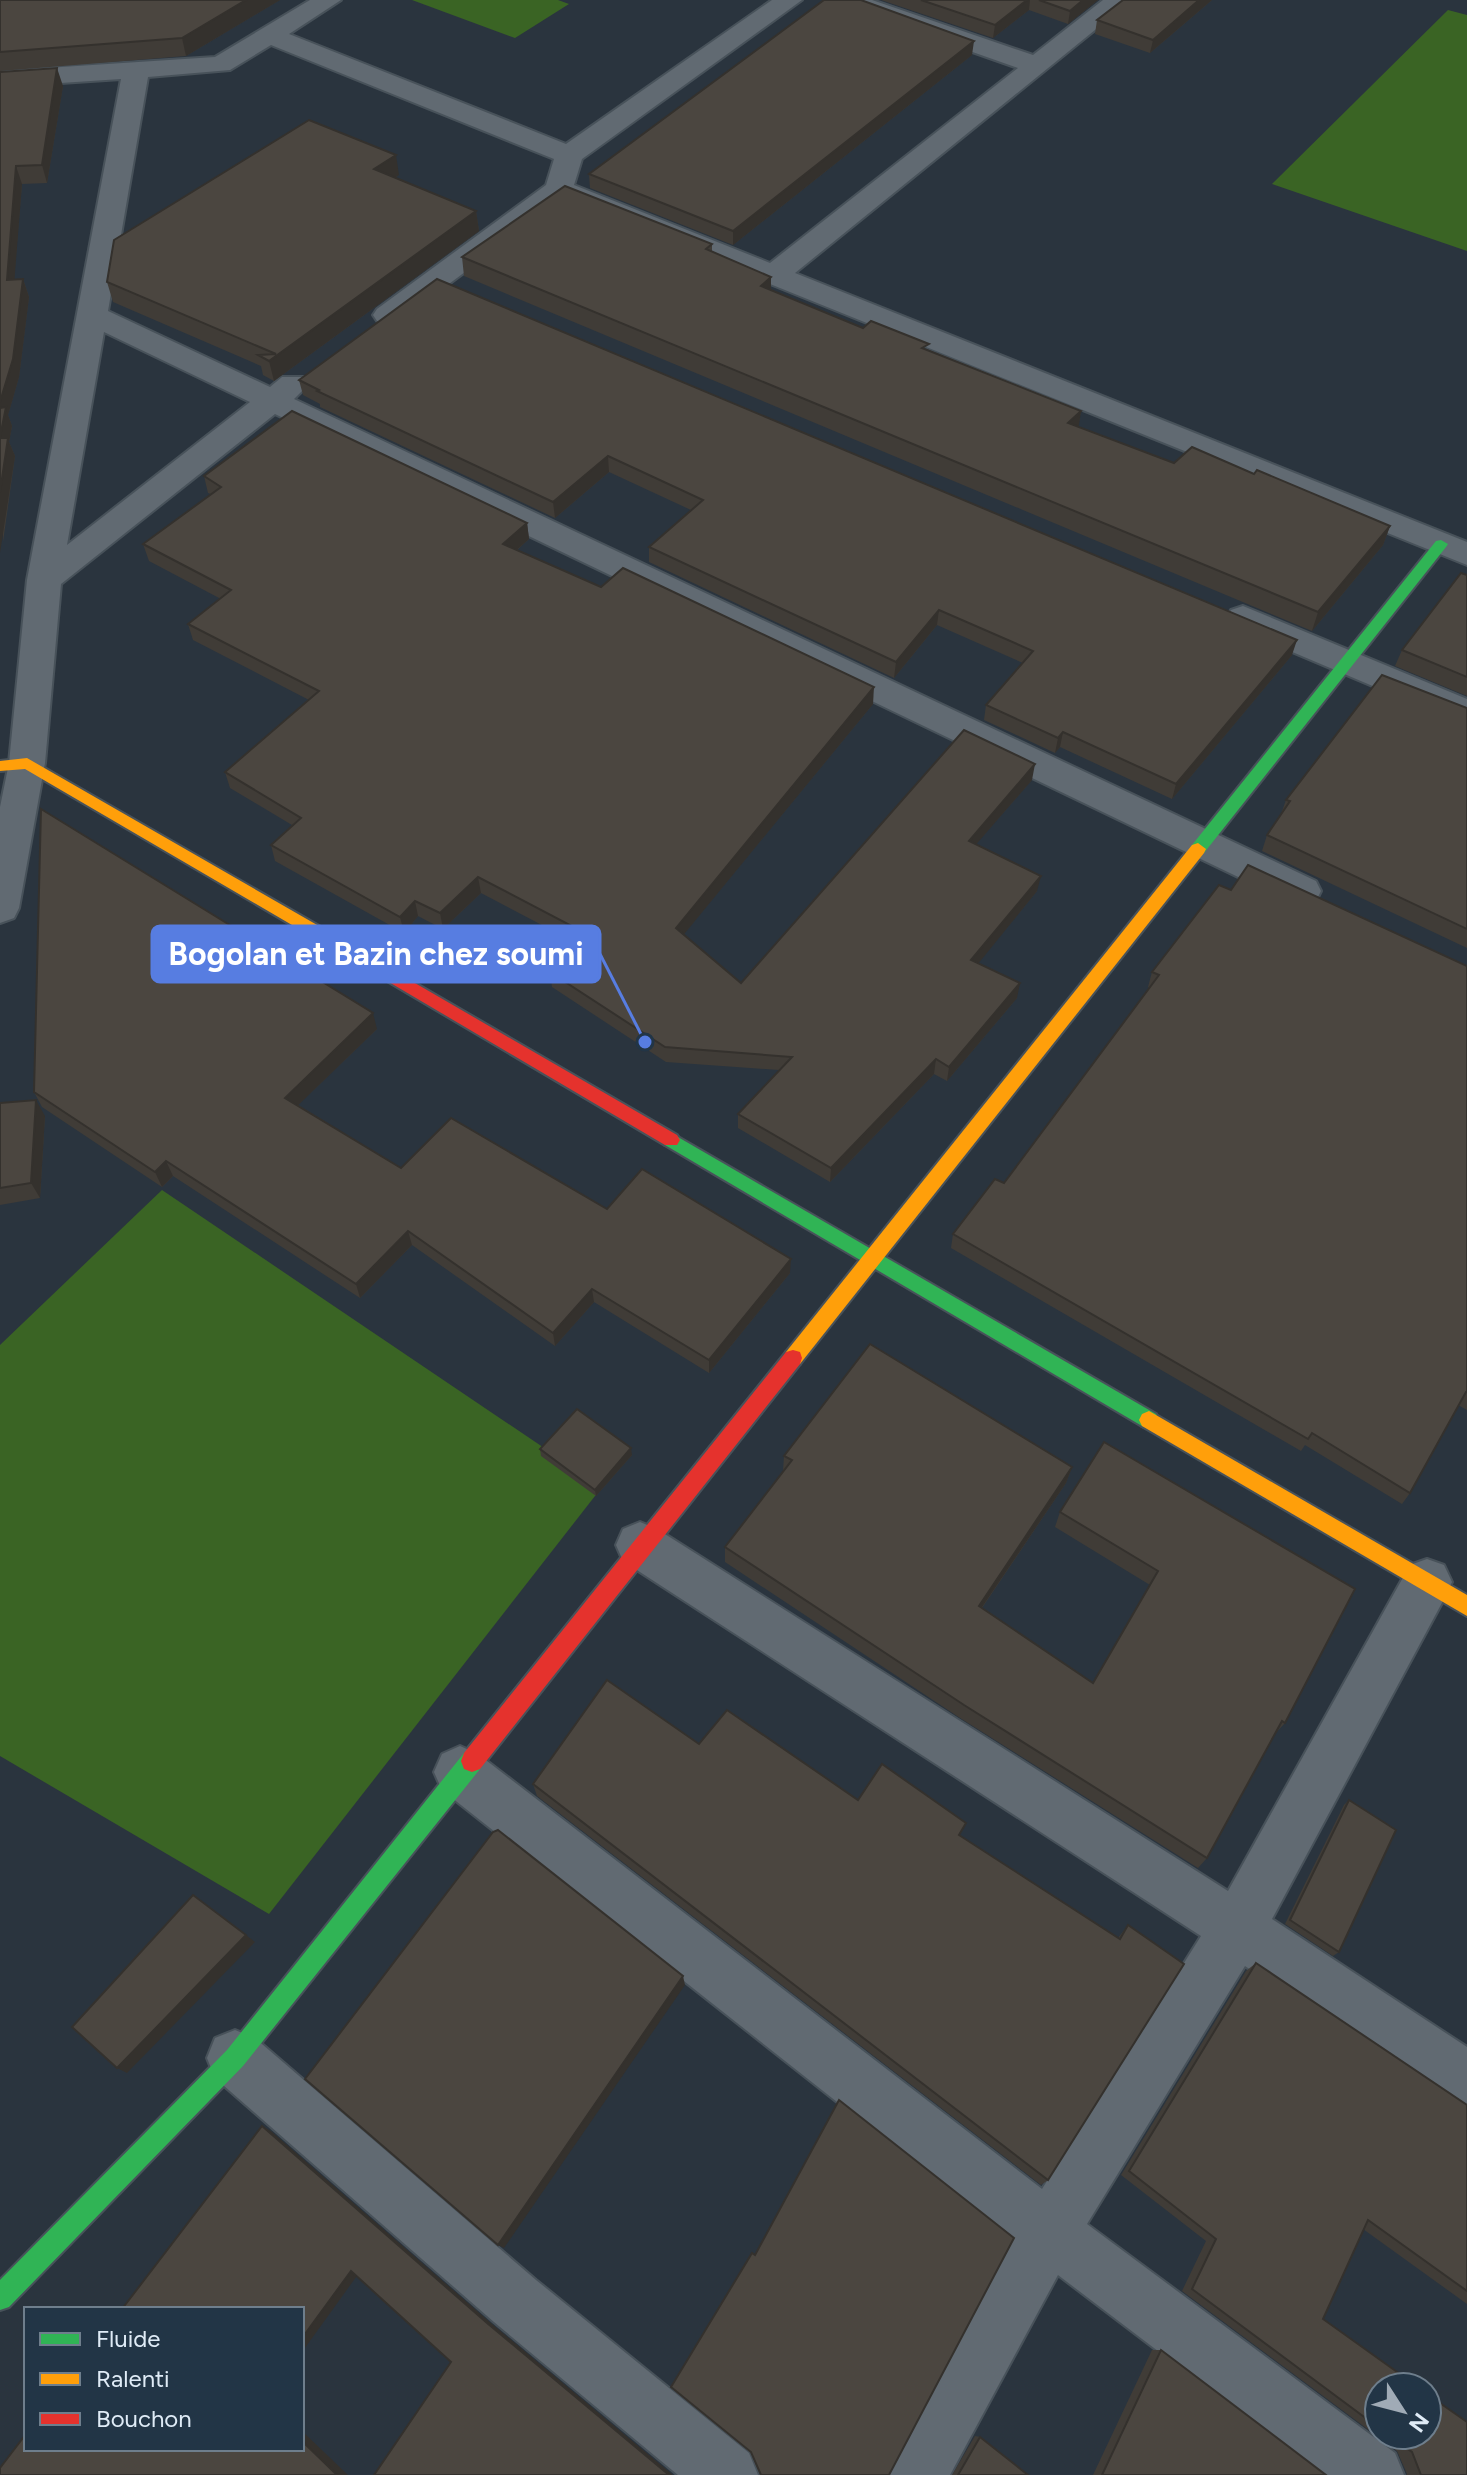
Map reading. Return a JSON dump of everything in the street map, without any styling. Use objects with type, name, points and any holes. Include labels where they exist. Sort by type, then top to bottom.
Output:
[{"type":"street","points":[[0,79],[221,64],[328,0]]},
{"type":"street","points":[[360,335],[451,285],[559,189],[569,155],[789,0]]},
{"type":"street","points":[[848,0],[1036,65]]},
{"type":"street","points":[[774,275],[1119,0]]},
{"type":"street","points":[[269,35],[569,155]]},
{"type":"street","points":[[0,908],[14,764],[136,70]]},
{"type":"street","points":[[0,2298],[235,2058],[640,1545],[1347,662],[1454,549],[559,189]]},
{"type":"street","points":[[95,316],[1327,903]]},
{"type":"street","points":[[44,580],[322,363]]},
{"type":"street","points":[[1215,606],[1467,713]]},
{"type":"street","points":[[14,764],[870,1257],[1447,1594],[1049,2232],[916,2475]]},
{"type":"street","points":[[640,1545],[1237,1928],[1467,2080]]},
{"type":"street","points":[[460,1772],[1049,2232],[1373,2475]]},
{"type":"street","points":[[235,2058],[515,2301],[727,2475]]},
{"type":"green space","points":[[412,0],[558,0],[569,4],[515,38]]},
{"type":"green space","points":[[1448,10],[1467,15],[1467,251],[1272,184]]},
{"type":"green space","points":[[162,1190],[602,1487],[269,1914],[0,1756],[0,1345]]},
{"type":"building","points":[[0,0],[246,0],[182,38],[0,52]]},
{"type":"building","points":[[824,0],[861,0],[974,41],[733,231],[589,174]]},
{"type":"building","points":[[921,0],[1027,0],[995,25]]},
{"type":"building","points":[[1039,0],[1083,0],[1070,11]]},
{"type":"building","points":[[1123,0],[1199,0],[1153,40],[1097,20]]},
{"type":"building","points":[[57,68],[42,165],[16,166],[7,280],[23,279],[13,359],[0,402],[0,72]]},
{"type":"building","points":[[309,120],[396,155],[374,169],[476,211],[269,361],[258,355],[276,354],[107,282],[114,240]]},
{"type":"building","points":[[565,186],[712,244],[706,249],[771,277],[761,286],[863,328],[871,321],[929,344],[922,348],[1081,411],[1068,423],[1174,463],[1192,447],[1254,474],[1257,470],[1390,526],[1318,612],[462,257]]},
{"type":"building","points":[[437,279],[1297,640],[1176,784],[1063,732],[1058,738],[986,705],[1033,651],[939,610],[896,662],[649,547],[703,500],[608,456],[553,502],[299,380]]},
{"type":"building","points":[[6,407],[0,437],[0,408]]},
{"type":"building","points":[[292,411],[527,523],[503,544],[601,587],[623,568],[874,687],[676,928],[741,983],[964,730],[1035,764],[969,841],[1041,876],[971,960],[1020,983],[949,1067],[936,1059],[831,1168],[738,1114],[792,1057],[665,1047],[550,972],[587,934],[478,877],[440,913],[415,901],[400,917],[271,845],[301,818],[225,772],[319,691],[188,624],[231,590],[143,544],[221,487],[204,476]]},
{"type":"building","points":[[0,438],[8,438],[0,492]]},
{"type":"building","points":[[1461,573],[1467,575],[1467,677],[1402,650]]},
{"type":"building","points":[[1382,675],[1467,708],[1467,929],[1267,835],[1290,801],[1286,800]]},
{"type":"building","points":[[41,809],[373,1013],[285,1098],[401,1168],[451,1118],[607,1209],[642,1169],[791,1259],[709,1360],[592,1289],[553,1333],[408,1231],[356,1284],[166,1161],[155,1172],[34,1092]]},
{"type":"building","points":[[1248,865],[1467,966],[1467,1392],[1410,1493],[1312,1433],[1308,1439],[953,1234],[995,1179],[1004,1183],[1159,975],[1152,972],[1219,885],[1231,890]]},
{"type":"building","points":[[36,1100],[31,1183],[0,1188],[0,1103]]},
{"type":"building","points":[[870,1344],[1072,1467],[979,1606],[1093,1683],[1158,1571],[1060,1512],[1104,1442],[1355,1589],[1285,1723],[1282,1721],[1207,1858],[964,1705],[725,1547],[792,1460],[784,1456]]},
{"type":"building","points":[[577,1409],[631,1448],[595,1490],[540,1449]]},
{"type":"building","points":[[607,1680],[699,1744],[727,1710],[858,1800],[882,1764],[966,1823],[959,1835],[1120,1939],[1128,1925],[1184,1964],[1048,2180],[533,1784]]},
{"type":"building","points":[[1349,1800],[1396,1830],[1339,1952],[1290,1920]]},
{"type":"building","points":[[498,1830],[683,1976],[498,2245],[305,2079],[493,1832]]},
{"type":"building","points":[[193,1895],[246,1935],[117,2068],[72,2027]]},
{"type":"building","points":[[1256,1963],[1467,2105],[1467,2291],[1368,2220],[1323,2319],[1396,2371],[1363,2371],[1363,2416],[1192,2289],[1216,2239],[1129,2171]]},
{"type":"building","points":[[839,2100],[1014,2238],[889,2475],[761,2475],[751,2452],[671,2387],[752,2253],[755,2255]]},
{"type":"building","points":[[262,2126],[487,2323],[669,2475],[374,2475],[451,2362],[351,2271],[304,2335],[304,2307],[124,2307]]},
{"type":"building","points":[[1161,2350],[1326,2475],[1102,2475]]},
{"type":"building","points":[[1443,2405],[1467,2422],[1467,2475],[1421,2475],[1412,2452],[1443,2451]]},
{"type":"building","points":[[24,2437],[24,2451],[304,2451],[304,2443],[337,2475],[0,2475],[0,2468]]},
{"type":"building","points":[[980,2437],[1028,2475],[958,2475]]},
{"type":"traffic: fast","points":[[1198,849],[1441,544]]},
{"type":"traffic: fast","points":[[671,1140],[1149,1420]]},
{"type":"traffic: fast","points":[[0,2298],[235,2058],[472,1761]]},
{"type":"traffic: slow","points":[[0,766],[27,763],[339,945]]},
{"type":"traffic: slow","points":[[793,1358],[1198,849]]},
{"type":"traffic: slow","points":[[1149,1420],[1467,1606]]},
{"type":"traffic: jam","points":[[339,945],[671,1140]]},
{"type":"traffic: jam","points":[[472,1761],[793,1358]]},
{"type":"place","name":"Bogolan et Bazin chez soumi","points":[[645,1042]]}]
